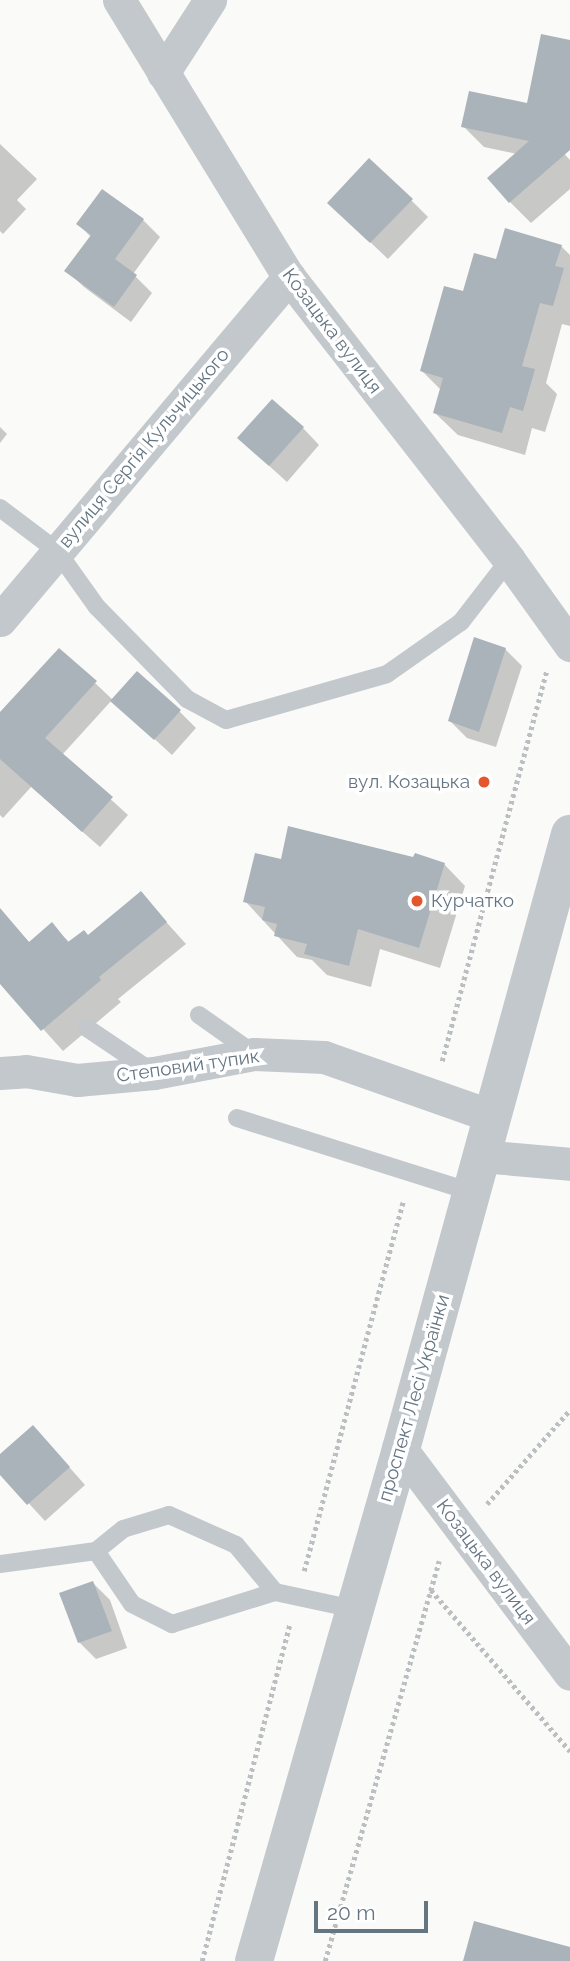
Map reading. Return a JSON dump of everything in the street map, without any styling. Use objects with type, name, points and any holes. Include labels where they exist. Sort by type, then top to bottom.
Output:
[{"type":"street","name":"Козацька вулиця","points":[[119,0],[289,277],[509,560],[564,637]]},
{"type":"street","points":[[163,73],[210,0]]},
{"type":"street","name":"вулиця Сергія Кульчицького","points":[[0,620],[289,277]]},
{"type":"street","name":"проспект Лесі Українки","points":[[254,1961],[401,1449],[570,834]]},
{"type":"street","name":"Степовий тупик","points":[[0,1073],[26,1071],[77,1080],[154,1073],[254,1054],[324,1057],[492,1116]]},
{"type":"street","points":[[477,1174],[570,1164]]},
{"type":"street","name":"Козацька вулиця","points":[[401,1449],[570,1674]]},
{"type":"lane","points":[[0,508],[57,551],[97,607],[187,698],[226,720],[387,674],[461,622],[509,560]]},
{"type":"lane","points":[[199,1015],[254,1054]]},
{"type":"lane","points":[[87,1028],[154,1073]]},
{"type":"lane","points":[[237,1118],[411,1173],[477,1174]]},
{"type":"lane","points":[[0,1564],[96,1551],[123,1529],[169,1515],[236,1545],[275,1592]]},
{"type":"lane","points":[[96,1551],[132,1604],[172,1624],[275,1592],[354,1609]]},
{"type":"path","points":[[432,1095],[564,637]]},
{"type":"path","points":[[202,1961],[411,1173]]},
{"type":"path","points":[[325,1961],[439,1559],[462,1529],[570,1410]]},
{"type":"path","points":[[430,1590],[570,1751]]},
{"type":"building","points":[[541,34],[570,40],[570,150],[509,203],[487,178],[529,141],[461,127],[469,91],[527,103]]},
{"type":"building","points":[[369,158],[413,199],[370,243],[327,203]]},
{"type":"building","points":[[102,189],[144,219],[115,259],[137,275],[114,307],[64,271],[91,235],[76,224]]},
{"type":"building","points":[[505,228],[562,245],[555,266],[564,268],[553,306],[540,303],[522,366],[535,369],[523,411],[510,407],[502,433],[433,413],[443,378],[420,371],[444,286],[463,291],[474,253],[496,259]]},
{"type":"building","points":[[272,399],[304,427],[269,466],[237,438]]},
{"type":"building","points":[[474,637],[506,648],[479,732],[448,721]]},
{"type":"building","points":[[59,648],[97,681],[45,738],[113,797],[82,832],[0,759],[0,712]]},
{"type":"building","points":[[137,671],[181,710],[154,740],[110,701]]},
{"type":"building","points":[[288,826],[413,857],[415,853],[445,863],[419,948],[358,929],[349,966],[304,954],[307,944],[274,936],[277,924],[262,920],[265,907],[243,902],[255,853],[281,859]]},
{"type":"building","points":[[141,891],[167,922],[99,977],[101,980],[41,1031],[0,984],[0,908],[29,942],[52,922],[68,942],[84,930],[88,935]]},
{"type":"building","points":[[33,1425],[70,1467],[27,1505],[0,1475],[0,1454]]},
{"type":"building","points":[[93,1581],[112,1631],[78,1643],[59,1593]]},
{"type":"building","points":[[474,1921],[570,1947],[570,1961],[463,1961]]},
{"type":"place","name":"вул. Козацька","points":[[484,782]]},
{"type":"place","name":"Курчатко","points":[[417,901]]}]
